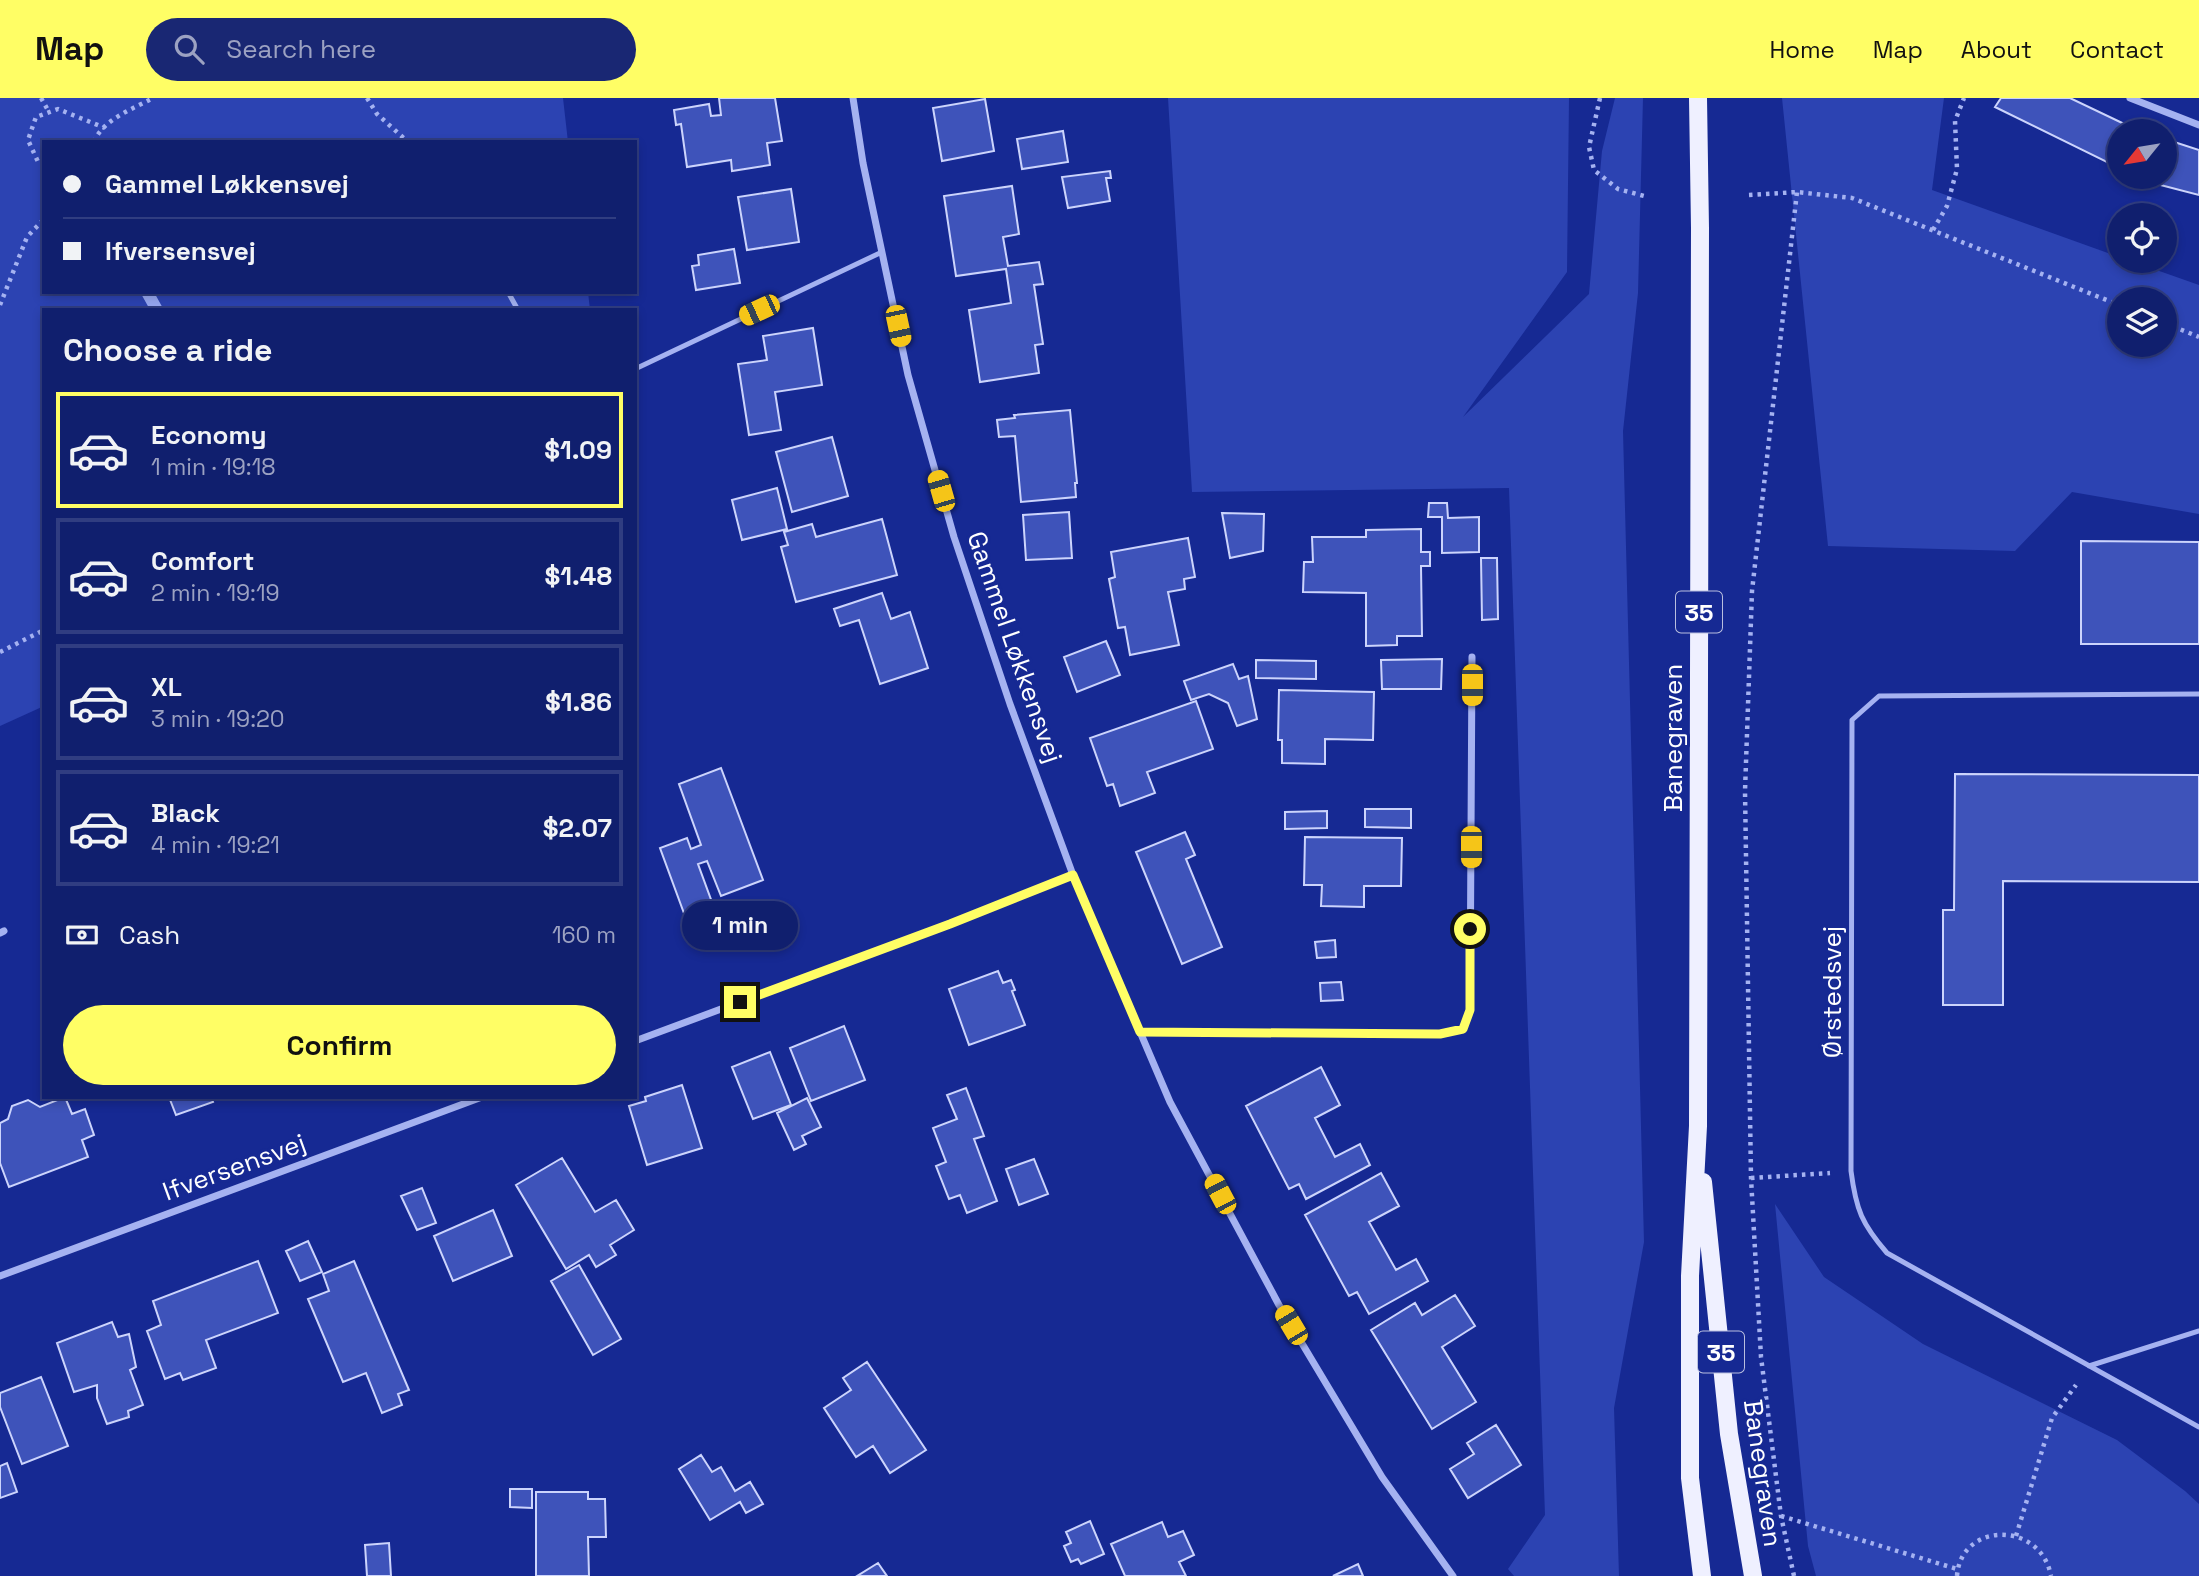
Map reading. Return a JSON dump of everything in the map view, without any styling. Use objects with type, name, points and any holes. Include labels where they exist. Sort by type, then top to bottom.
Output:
[{"type":"main road","name":"Banegraven","points":[[1698,98],[1698,1126],[1690,1276],[1690,1478],[1702,1576]]},
{"type":"main road","name":"Banegraven","points":[[1698,1126],[1729,1434],[1753,1576]]},
{"type":"street","name":"Gammel Løkkensvej","points":[[853,98],[863,163],[908,375],[954,537],[1010,705],[1073,875],[1170,1102],[1279,1306],[1382,1477],[1453,1576]]},
{"type":"street","points":[[2130,98],[2199,125]]},
{"type":"street","points":[[1140,1032],[1440,1034],[1463,1029],[1470,1010],[1472,657]]},
{"type":"street","points":[[637,1040],[950,924],[1073,875]]},
{"type":"street","name":"Ifversensvej","points":[[0,1276],[477,1099]]},
{"type":"lane","points":[[637,368],[882,252]]},
{"type":"lane","name":"Ørstedsvej","points":[[2199,694],[1879,696],[1852,720],[1851,1171],[1855,1204],[1869,1232],[1887,1254],[2199,1427]]},
{"type":"lane","points":[[2089,1366],[2199,1331]]},
{"type":"path","points":[[41,98],[49,112]]},
{"type":"path","points":[[94,140],[116,118],[153,98]]},
{"type":"path","points":[[367,98],[377,114],[406,140]]},
{"type":"path","points":[[1600,98],[1590,147],[1594,170],[1618,188],[1648,197]]},
{"type":"path","points":[[1933,230],[1947,206],[1957,169],[1955,121],[1964,98]]},
{"type":"path","points":[[42,165],[39,164],[28,140],[36,117],[58,109],[105,128]]},
{"type":"path","points":[[1794,1576],[1781,1516],[1761,1357],[1751,1178],[1745,792],[1752,591],[1797,192]]},
{"type":"path","points":[[1749,195],[1797,192],[1852,198],[2107,300]]},
{"type":"path","points":[[0,305],[27,237],[42,221]]},
{"type":"path","points":[[2177,328],[2199,337]]},
{"type":"path","points":[[0,652],[42,631]]},
{"type":"path","points":[[1751,1178],[1851,1171]]},
{"type":"path","points":[[2016,1536],[2052,1418],[2089,1366]]},
{"type":"path","points":[[1781,1516],[1957,1569]]},
{"type":"path","points":[[1957,1576],[1957,1569],[1964,1555],[1973,1544],[1987,1536],[2002,1534],[2030,1542],[2042,1552],[2051,1576]]},
{"type":"shaded area","points":[[0,98],[563,98],[568,140],[42,140],[42,294],[588,294],[590,308],[42,308],[42,707],[0,726]]},
{"type":"shaded area","points":[[1168,98],[1569,98],[1567,272],[1463,417],[1589,294],[1602,151],[1615,98],[1643,98],[1638,293],[1623,431],[1644,1242],[1614,1408],[1619,1576],[1514,1576],[1508,1569],[1545,1515],[1509,488],[1192,492]]},
{"type":"shaded area","points":[[1782,98],[1944,98],[1932,190],[2107,253],[2107,273],[2165,273],[2199,285],[2199,514],[2072,492],[2015,551],[1828,546]]},
{"type":"shaded area","points":[[1775,1204],[1824,1277],[1923,1344],[2117,1440],[2185,1491],[2199,1504],[2199,1576],[1816,1576],[1808,1546]]},
{"type":"building","points":[[719,98],[775,98],[782,141],[767,143],[770,165],[732,171],[731,160],[687,167],[681,124],[676,125],[674,110],[709,104],[711,116],[721,115]]},
{"type":"building","points":[[2001,98],[2070,98],[2114,119],[2107,119],[2107,162],[1995,107]]},
{"type":"building","points":[[985,99],[994,151],[942,161],[933,108]]},
{"type":"building","points":[[1063,131],[1068,162],[1022,169],[1017,139]]},
{"type":"building","points":[[2177,143],[2199,150],[2199,195],[2176,189]]},
{"type":"building","points":[[1110,171],[1111,178],[1106,178],[1110,201],[1068,208],[1062,177]]},
{"type":"building","points":[[1012,186],[1019,234],[1003,237],[1008,266],[1039,262],[1043,284],[1034,285],[1043,344],[1035,345],[1039,373],[980,382],[969,310],[1011,303],[1006,269],[956,276],[944,196]]},
{"type":"building","points":[[791,189],[799,242],[747,250],[738,197]]},
{"type":"building","points":[[734,249],[740,283],[696,290],[692,266],[699,265],[698,255]]},
{"type":"building","points":[[813,328],[822,385],[775,392],[781,430],[749,435],[738,364],[767,360],[763,336]]},
{"type":"building","points":[[1070,410],[1076,497],[1021,502],[1015,436],[999,437],[997,420],[1015,418],[1014,415]]},
{"type":"building","points":[[832,437],[848,496],[792,512],[776,452]]},
{"type":"building","points":[[777,488],[787,529],[742,540],[732,500]]},
{"type":"building","points":[[1429,503],[1447,503],[1448,518],[1479,517],[1479,552],[1442,553],[1442,517],[1428,517]]},
{"type":"building","points":[[1069,512],[1072,558],[1026,560],[1023,515]]},
{"type":"building","points":[[1222,513],[1264,514],[1263,551],[1230,558]]},
{"type":"building","points":[[882,519],[897,575],[796,602],[781,547],[788,545],[784,532],[812,524],[816,537]]},
{"type":"building","points":[[1421,529],[1421,552],[1430,552],[1430,566],[1421,566],[1422,636],[1397,636],[1397,645],[1366,646],[1366,593],[1303,592],[1304,562],[1313,562],[1312,537],[1366,537],[1366,530]]},
{"type":"building","points":[[1188,538],[1195,577],[1184,579],[1185,589],[1168,592],[1179,645],[1130,655],[1125,627],[1118,628],[1109,579],[1115,577],[1111,552]]},
{"type":"building","points":[[2081,541],[2199,542],[2199,644],[2081,644]]},
{"type":"building","points":[[1481,558],[1497,558],[1498,619],[1482,620]]},
{"type":"building","points":[[882,593],[891,619],[910,612],[928,668],[880,684],[859,620],[840,626],[834,609]]},
{"type":"building","points":[[1106,641],[1120,675],[1077,692],[1064,657]]},
{"type":"building","points":[[1442,659],[1441,689],[1382,689],[1381,660]]},
{"type":"building","points":[[1256,660],[1316,661],[1316,679],[1256,678]]},
{"type":"building","points":[[1233,664],[1239,679],[1248,676],[1257,719],[1237,726],[1228,703],[1209,694],[1191,700],[1184,681]]},
{"type":"building","points":[[1279,690],[1374,692],[1373,740],[1325,739],[1325,764],[1282,763],[1282,740],[1278,740]]},
{"type":"building","points":[[1196,701],[1213,749],[1147,772],[1155,793],[1120,806],[1113,784],[1107,786],[1090,738]]},
{"type":"building","points":[[721,768],[763,880],[721,896],[707,861],[698,864],[713,905],[685,916],[660,848],[687,838],[691,849],[701,845],[679,784]]},
{"type":"building","points":[[1955,774],[2199,775],[2199,882],[2003,881],[2003,1005],[1943,1005],[1943,910],[1954,910]]},
{"type":"building","points":[[1365,809],[1411,809],[1411,828],[1365,827]]},
{"type":"building","points":[[1327,811],[1327,828],[1285,829],[1285,812]]},
{"type":"building","points":[[1185,832],[1195,855],[1186,859],[1222,947],[1182,964],[1136,852]]},
{"type":"building","points":[[1305,837],[1402,838],[1401,886],[1364,886],[1364,907],[1321,906],[1322,885],[1304,885]]},
{"type":"building","points":[[1335,940],[1336,957],[1317,958],[1315,942]]},
{"type":"building","points":[[998,971],[1003,983],[1011,980],[1015,990],[1012,991],[1025,1025],[969,1045],[949,989]]},
{"type":"building","points":[[1341,982],[1343,1000],[1321,1001],[1320,983]]},
{"type":"building","points":[[844,1026],[865,1080],[811,1101],[790,1048]]},
{"type":"building","points":[[770,1052],[791,1105],[753,1119],[732,1067]]},
{"type":"building","points":[[1321,1067],[1340,1105],[1315,1118],[1335,1157],[1360,1144],[1370,1165],[1306,1199],[1299,1184],[1289,1189],[1246,1106]]},
{"type":"building","points":[[682,1085],[702,1148],[647,1165],[629,1106],[646,1101],[645,1097]]},
{"type":"building","points":[[966,1088],[984,1136],[974,1139],[997,1201],[967,1213],[960,1195],[949,1199],[936,1166],[946,1162],[933,1128],[957,1119],[947,1095]]},
{"type":"building","points":[[807,1098],[821,1127],[802,1136],[806,1144],[794,1150],[777,1113]]},
{"type":"building","points":[[66,1099],[72,1114],[85,1109],[94,1135],[82,1140],[88,1157],[9,1187],[0,1163],[0,1123],[8,1119],[12,1106],[28,1100],[40,1107]]},
{"type":"building","points":[[170,1099],[212,1099],[213,1102],[176,1115]]},
{"type":"building","points":[[562,1158],[595,1212],[616,1200],[634,1230],[610,1245],[616,1255],[596,1267],[589,1255],[566,1269],[516,1185]]},
{"type":"building","points":[[1034,1159],[1048,1194],[1019,1205],[1006,1169]]},
{"type":"building","points":[[1381,1173],[1399,1206],[1369,1222],[1396,1270],[1416,1259],[1428,1281],[1369,1314],[1357,1292],[1349,1296],[1305,1215]]},
{"type":"building","points":[[422,1188],[436,1223],[417,1230],[401,1196]]},
{"type":"building","points":[[493,1210],[512,1256],[453,1281],[434,1236]]},
{"type":"building","points":[[308,1241],[322,1272],[300,1281],[286,1251]]},
{"type":"building","points":[[258,1261],[278,1313],[206,1340],[216,1368],[183,1380],[180,1373],[165,1379],[147,1331],[161,1325],[153,1301]]},
{"type":"building","points":[[354,1261],[409,1390],[398,1394],[402,1405],[382,1413],[366,1373],[343,1382],[308,1299],[329,1291],[323,1274]]},
{"type":"building","points":[[579,1265],[621,1339],[593,1355],[551,1281]]},
{"type":"building","points":[[1455,1295],[1475,1326],[1442,1347],[1476,1402],[1432,1429],[1371,1330],[1415,1303],[1422,1315]]},
{"type":"building","points":[[112,1322],[118,1337],[129,1334],[136,1367],[130,1370],[143,1405],[128,1411],[129,1417],[107,1424],[97,1398],[97,1385],[74,1392],[57,1343]]},
{"type":"building","points":[[867,1362],[926,1450],[890,1473],[873,1446],[856,1457],[824,1408],[851,1390],[843,1378]]},
{"type":"building","points":[[41,1377],[68,1446],[22,1464],[0,1407],[0,1393]]},
{"type":"building","points":[[1496,1425],[1521,1465],[1468,1498],[1450,1469],[1474,1454],[1467,1443]]},
{"type":"building","points":[[701,1455],[712,1472],[721,1467],[735,1491],[750,1482],[763,1504],[746,1513],[740,1502],[710,1520],[679,1469]]},
{"type":"building","points":[[7,1463],[17,1492],[0,1498],[0,1466]]},
{"type":"building","points":[[510,1489],[532,1489],[532,1508],[510,1507]]},
{"type":"building","points":[[536,1492],[588,1492],[588,1499],[605,1499],[606,1537],[588,1537],[589,1576],[536,1576]]},
{"type":"building","points":[[1090,1521],[1104,1554],[1081,1564],[1078,1559],[1071,1562],[1064,1546],[1071,1543],[1066,1532]]},
{"type":"building","points":[[1162,1522],[1168,1537],[1183,1531],[1194,1555],[1179,1562],[1186,1576],[1125,1576],[1111,1544]]},
{"type":"building","points":[[389,1543],[391,1576],[367,1576],[365,1545]]},
{"type":"building","points":[[878,1563],[887,1576],[857,1576]]},
{"type":"building","points":[[1358,1564],[1363,1576],[1333,1576]]},
{"type":"waterway","points":[[148,294],[156,308]]},
{"type":"route","points":[[740,1002],[1073,875],[1140,1032],[1440,1034],[1463,1029],[1470,1010],[1470,929]]}]
